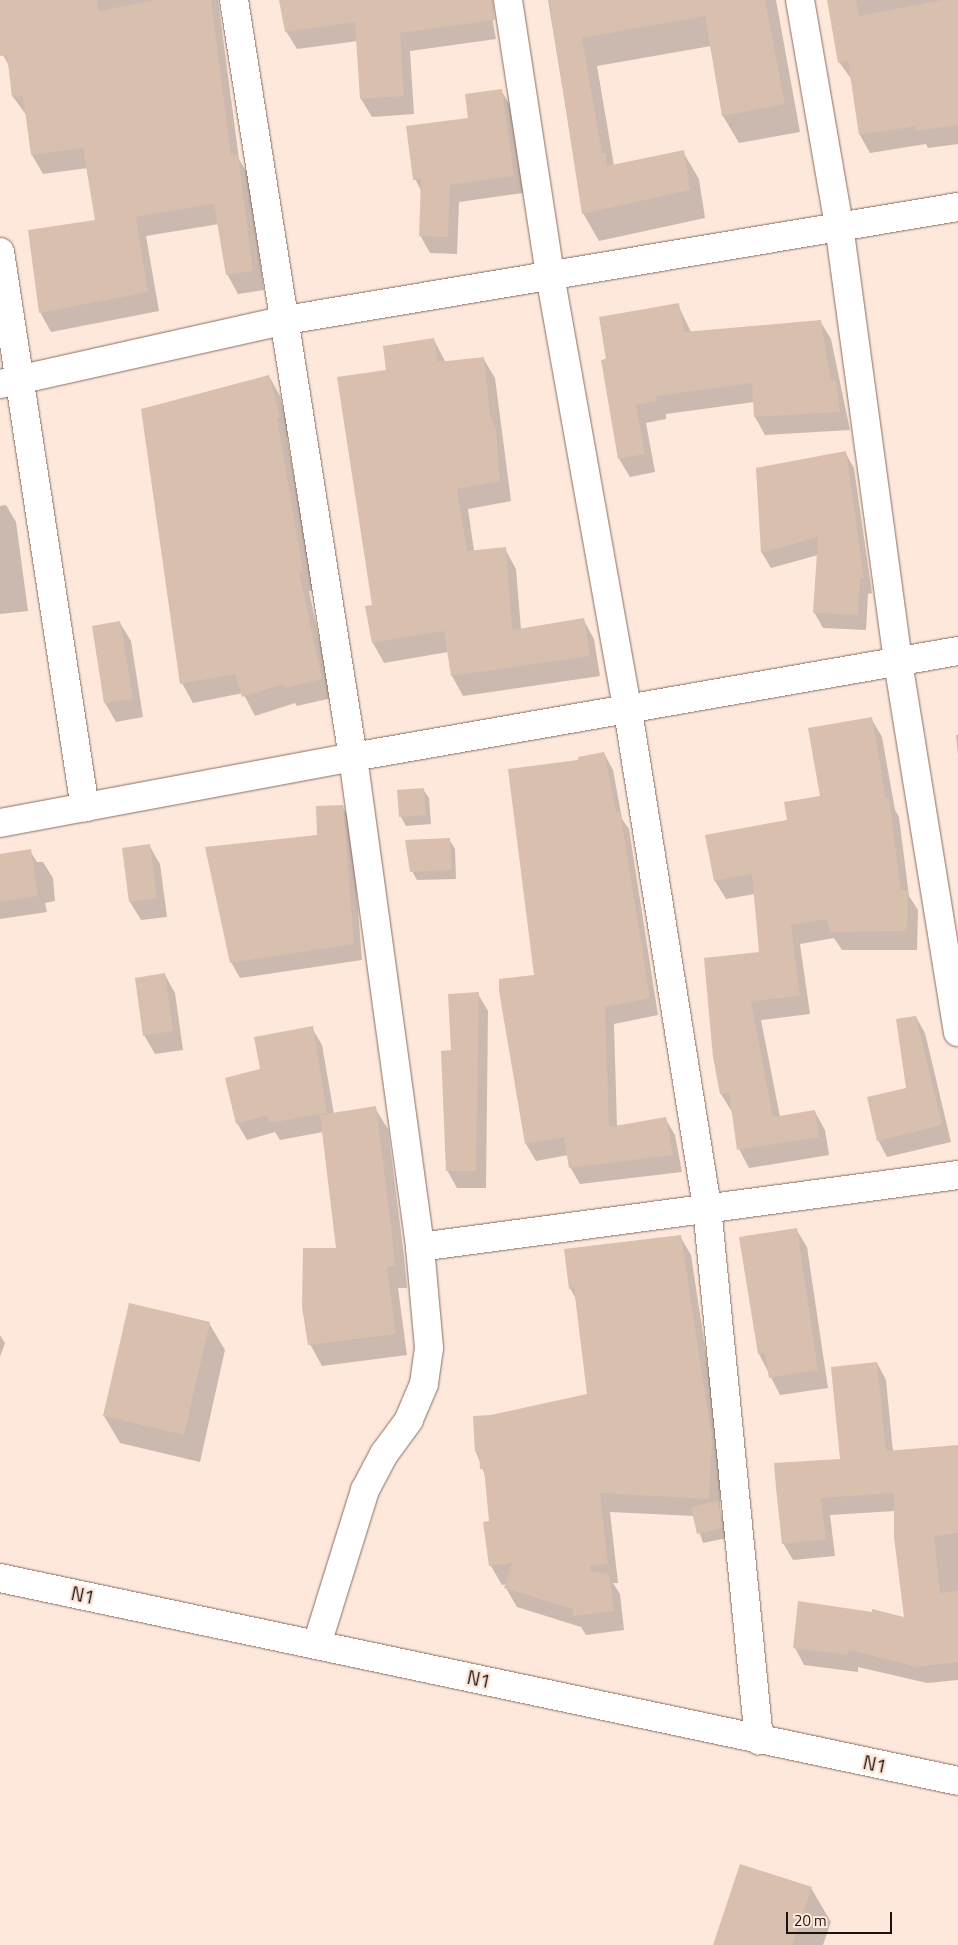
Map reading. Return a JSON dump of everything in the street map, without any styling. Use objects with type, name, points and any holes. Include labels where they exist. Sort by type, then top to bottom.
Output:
[{"type":"main road","points":[[234,0],[286,320],[353,757],[420,1247],[429,1348],[424,1384],[409,1420],[384,1454],[365,1490],[317,1644]]},
{"type":"main road","points":[[508,0],[550,275],[628,711],[707,1207],[759,1740]]},
{"type":"main road","points":[[800,0],[839,225],[898,662],[958,1032]]},
{"type":"main road","points":[[11,382],[286,320],[839,225],[958,207]]},
{"type":"main road","points":[[0,252],[11,382],[85,808]]},
{"type":"main road","points":[[0,823],[353,757],[628,711],[958,651]]},
{"type":"main road","points":[[420,1247],[707,1207],[958,1175]]},
{"type":"main road","name":"N1","points":[[0,1578],[958,1781]]},
{"type":"building","points":[[0,0],[97,0],[98,11],[156,0],[211,0],[231,155],[238,154],[253,271],[226,275],[214,204],[136,217],[148,292],[39,313],[28,230],[95,220],[83,148],[31,155],[23,96],[12,97],[7,55],[0,56]]},
{"type":"building","points":[[279,0],[493,0],[495,20],[400,33],[404,96],[360,99],[355,22],[285,32]]},
{"type":"building","points":[[549,0],[765,0],[785,104],[722,116],[705,16],[582,38],[602,153],[606,153],[607,166],[684,150],[690,190],[582,214]]},
{"type":"building","points":[[827,0],[856,0],[859,16],[942,0],[958,0],[958,125],[916,131],[916,126],[859,135],[848,61],[838,63]]},
{"type":"building","points":[[502,89],[514,176],[450,185],[448,237],[419,236],[421,179],[413,180],[406,126],[468,118],[465,94]]},
{"type":"building","points":[[679,303],[684,332],[821,320],[831,381],[836,380],[840,412],[754,417],[752,383],[656,396],[657,401],[636,405],[645,454],[618,459],[601,360],[606,359],[599,317]]},
{"type":"building","points":[[434,338],[438,362],[484,357],[490,415],[496,430],[500,481],[457,489],[467,551],[506,547],[512,630],[584,618],[590,656],[451,676],[444,631],[372,643],[365,606],[372,605],[337,377],[386,370],[383,346]]},
{"type":"building","points":[[269,375],[280,417],[277,418],[303,571],[299,572],[322,679],[285,688],[284,684],[242,697],[235,674],[180,684],[141,409]]},
{"type":"building","points":[[846,451],[864,578],[860,578],[858,615],[813,613],[818,537],[761,553],[756,468]]},
{"type":"building","points":[[120,621],[133,699],[104,703],[92,626]]},
{"type":"building","points":[[872,717],[886,798],[889,798],[901,891],[908,891],[907,931],[830,932],[827,919],[791,925],[800,996],[751,1001],[773,1117],[815,1110],[819,1137],[737,1150],[729,1092],[720,1094],[713,1057],[704,958],[759,952],[752,874],[714,881],[705,835],[787,820],[784,802],[820,796],[808,728]]},
{"type":"building","points":[[604,752],[616,812],[620,811],[650,998],[605,1007],[609,1127],[666,1117],[673,1155],[569,1168],[564,1137],[525,1144],[499,991],[499,979],[534,975],[508,769],[578,760],[578,757]]},
{"type":"building","points":[[424,788],[426,815],[399,817],[397,790]]},
{"type":"building","points":[[343,805],[354,944],[230,963],[205,847],[317,835],[316,806]]},
{"type":"building","points":[[450,838],[452,870],[410,872],[405,840]]},
{"type":"building","points":[[150,844],[157,898],[129,902],[122,848]]},
{"type":"building","points":[[31,849],[38,896],[0,902],[0,854]]},
{"type":"building","points":[[165,973],[173,1031],[143,1036],[135,978]]},
{"type":"building","points":[[479,992],[476,1171],[446,1171],[441,1051],[451,1050],[448,994]]},
{"type":"building","points":[[916,1016],[942,1125],[877,1141],[867,1097],[906,1088],[896,1019]]},
{"type":"building","points":[[313,1026],[327,1113],[269,1123],[267,1115],[236,1124],[225,1078],[260,1069],[254,1037]]},
{"type":"building","points":[[376,1106],[395,1266],[387,1267],[396,1334],[308,1345],[302,1307],[303,1248],[336,1248],[320,1115]]},
{"type":"building","points":[[797,1228],[818,1370],[769,1378],[765,1353],[758,1354],[739,1237]]},
{"type":"building","points":[[681,1235],[712,1439],[709,1499],[600,1493],[608,1564],[590,1566],[590,1571],[609,1574],[614,1611],[573,1616],[573,1609],[504,1588],[512,1563],[489,1566],[483,1522],[489,1521],[484,1469],[480,1469],[479,1452],[475,1452],[473,1416],[491,1415],[587,1394],[574,1288],[569,1289],[564,1249]]},
{"type":"building","points":[[129,1303],[210,1322],[184,1435],[103,1416]]},
{"type":"building","points":[[877,1362],[886,1451],[958,1445],[958,1533],[934,1536],[940,1593],[958,1591],[958,1662],[917,1667],[849,1650],[848,1655],[793,1648],[798,1601],[872,1612],[872,1609],[904,1617],[894,1537],[894,1493],[821,1498],[826,1539],[782,1544],[776,1488],[774,1463],[840,1459],[831,1367]]},
{"type":"building","points":[[718,1501],[723,1528],[697,1534],[691,1507]]},
{"type":"building","points":[[740,1864],[812,1887],[792,1945],[713,1945]]}]
